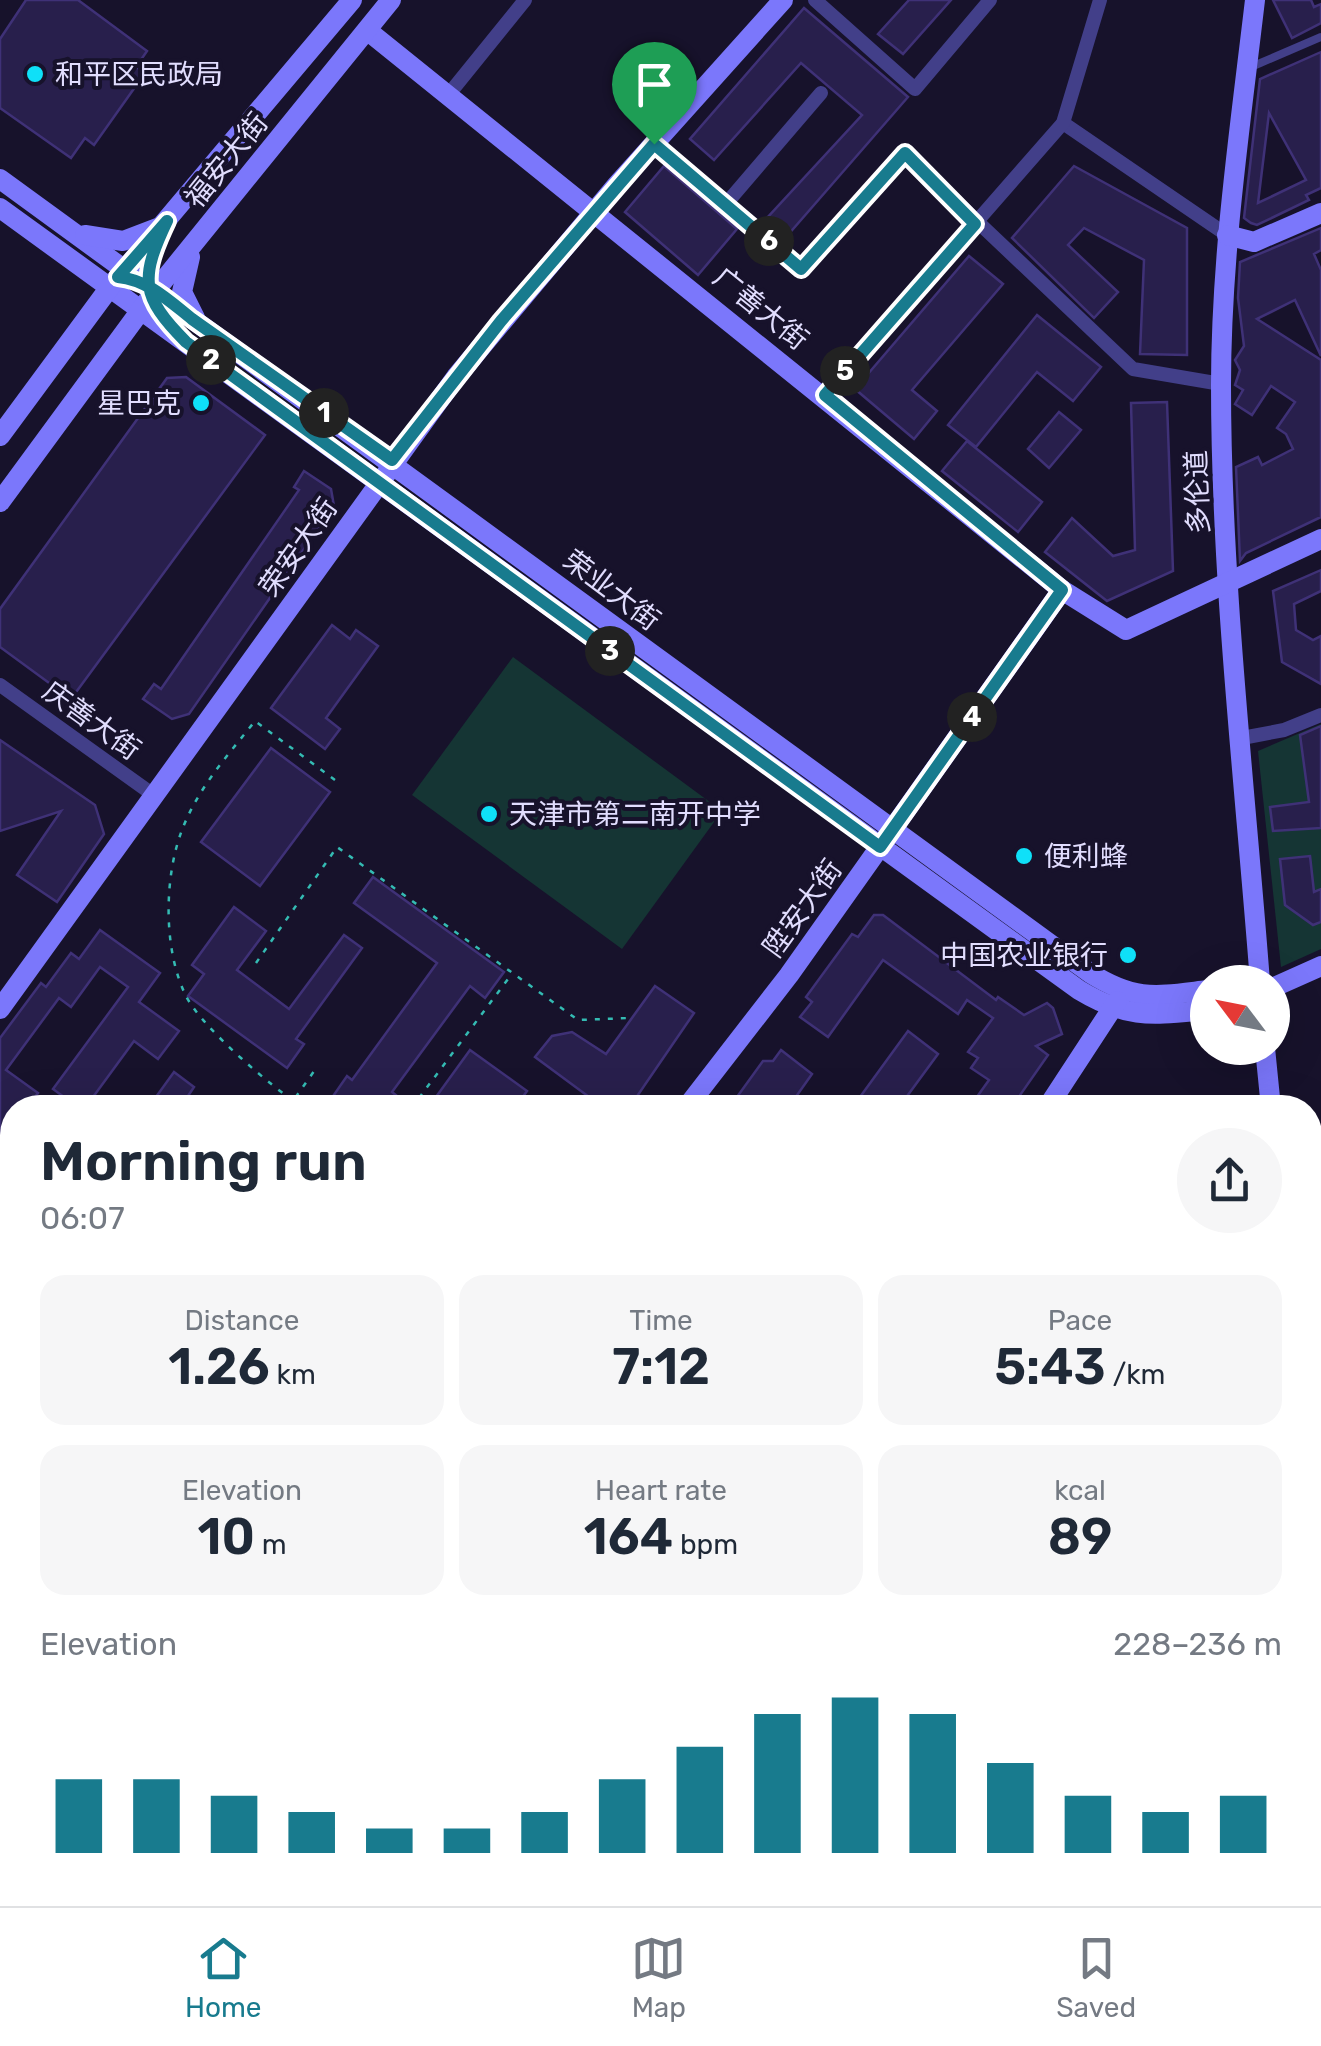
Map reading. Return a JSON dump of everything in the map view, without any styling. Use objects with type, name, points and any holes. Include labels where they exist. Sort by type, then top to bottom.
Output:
[{"type":"street","name":"福安大街","points":[[0,502],[137,285],[167,221],[352,0]]},
{"type":"street","name":"福安大街","points":[[0,436],[137,285],[197,239],[391,0]]},
{"type":"street","points":[[449,94],[525,0]]},
{"type":"street","name":"荣安大街","points":[[0,1009],[156,796],[392,460],[595,211],[783,0]]},
{"type":"street","points":[[815,0],[915,89],[990,0]]},
{"type":"street","points":[[825,395],[1063,123],[1100,0]]},
{"type":"street","name":"多伦道","points":[[1256,0],[1227,235],[1221,384],[1228,581],[1259,965]]},
{"type":"street","name":"广善大街","points":[[368,31],[825,395],[1062,590],[1126,630],[1228,581]]},
{"type":"street","points":[[725,204],[821,93]]},
{"type":"street","points":[[1063,123],[1227,235],[1254,242],[1321,214]]},
{"type":"street","points":[[654,144],[801,269],[905,153],[975,224],[1133,369],[1221,384]]},
{"type":"street","name":"荣业大街","points":[[0,178],[73,231],[137,285],[392,460],[886,838]]},
{"type":"street","points":[[0,208],[61,252],[137,285]]},
{"type":"street","points":[[73,231],[123,242],[167,221]]},
{"type":"street","points":[[197,239],[182,292],[199,324]]},
{"type":"street","name":"荣业大街","points":[[137,285],[186,342],[1116,1001]]},
{"type":"street","points":[[1228,581],[1321,539]]},
{"type":"street","name":"陞安大街","points":[[696,1095],[789,975],[1062,590]]},
{"type":"street","name":"庆善大街","points":[[0,684],[156,796]]},
{"type":"street","points":[[1242,738],[1284,730],[1321,715]]},
{"type":"street","points":[[1251,965],[1258,950]]},
{"type":"street","points":[[1290,980],[1321,966]]},
{"type":"street","points":[[1055,1095],[1116,1001],[1190,992]]},
{"type":"street","points":[[1116,1001],[1139,1016],[1190,1012]]},
{"type":"street","points":[[1267,1065],[1270,1095]]},
{"type":"lane","points":[[1247,69],[1321,37]]},
{"type":"path","points":[[286,1095],[229,1046],[186,997],[166,925],[182,832],[210,777],[255,721],[334,780]]},
{"type":"path","points":[[256,963],[337,847],[578,1020],[629,1018]]},
{"type":"path","points":[[421,1095],[512,973]]},
{"type":"path","points":[[297,1095],[317,1068]]},
{"type":"green space","points":[[513,657],[722,811],[622,949],[412,795]]},
{"type":"green space","points":[[1321,724],[1321,949],[1285,965],[1281,965],[1258,751]]},
{"type":"building","points":[[26,0],[78,0],[147,51],[136,67],[145,73],[94,145],[85,138],[71,158],[0,108],[0,39]]},
{"type":"building","points":[[909,0],[951,0],[903,54],[878,34]]},
{"type":"building","points":[[1273,0],[1311,0],[1314,7],[1321,4],[1321,23],[1292,38]]},
{"type":"building","points":[[804,8],[908,97],[787,236],[767,218],[862,115],[801,63],[714,160],[690,139]]},
{"type":"building","points":[[1321,52],[1321,188],[1306,195],[1309,200],[1257,225],[1244,218],[1260,79]],"holes":[[[1269,113],[1306,180],[1258,203]]]},
{"type":"building","points":[[664,166],[737,229],[698,275],[625,212]]},
{"type":"building","points":[[1074,166],[1187,228],[1187,355],[1140,354],[1144,260],[1084,228],[1068,245],[1118,292],[1094,318],[1012,238]]},
{"type":"building","points":[[1321,228],[1321,250],[1314,254],[1321,270],[1321,356],[1295,300],[1257,319],[1321,360],[1321,517],[1246,553],[1240,561],[1236,467],[1258,457],[1262,465],[1293,449],[1286,434],[1277,428],[1295,402],[1271,386],[1252,415],[1235,404],[1243,390],[1235,385],[1240,370],[1235,360],[1244,346],[1238,298],[1240,262]]},
{"type":"building","points":[[969,256],[1003,284],[912,390],[937,411],[914,439],[855,389]]},
{"type":"building","points":[[1037,315],[1101,367],[1073,401],[1037,372],[976,447],[948,425]]},
{"type":"building","points":[[186,377],[265,435],[71,699],[0,647],[0,609],[167,378]]},
{"type":"building","points":[[1167,402],[1173,571],[1107,601],[1045,552],[1072,518],[1113,556],[1135,550],[1131,403]]},
{"type":"building","points":[[1059,412],[1081,430],[1049,468],[1028,449]]},
{"type":"building","points":[[967,441],[1042,502],[1018,532],[942,471]]},
{"type":"building","points":[[304,471],[331,489],[334,506],[189,714],[172,719],[143,699],[154,684],[161,689],[299,490],[294,487]]},
{"type":"building","points":[[1321,570],[1321,591],[1294,604],[1296,630],[1313,640],[1321,636],[1321,684],[1282,662],[1273,591]]},
{"type":"building","points":[[332,625],[350,639],[356,630],[378,646],[326,718],[340,729],[325,749],[271,708]]},
{"type":"building","points":[[1321,726],[1321,828],[1273,831],[1270,807],[1309,802],[1300,735]]},
{"type":"building","points":[[0,740],[95,805],[104,834],[57,902],[17,875],[61,811],[0,831]]},
{"type":"building","points":[[271,748],[330,792],[260,886],[201,842]]},
{"type":"building","points":[[1310,856],[1314,892],[1321,889],[1321,922],[1313,925],[1285,905],[1280,859]]},
{"type":"building","points":[[373,877],[504,972],[485,998],[470,986],[392,1092],[396,1095],[334,1095],[347,1076],[352,1080],[437,963],[354,903]]},
{"type":"building","points":[[234,907],[266,931],[237,970],[289,1009],[344,935],[362,948],[296,1039],[304,1044],[287,1068],[188,996],[204,974],[192,965]]},
{"type":"building","points":[[874,915],[883,915],[996,1000],[998,997],[1024,1015],[1047,1003],[1053,1008],[1062,1034],[1036,1046],[1048,1055],[1020,1095],[978,1095],[989,1080],[971,1068],[978,1058],[968,1052],[993,1018],[967,1000],[958,1014],[883,960],[828,1037],[800,1017],[812,1002],[806,997],[852,934],[858,937]]},
{"type":"building","points":[[100,930],[160,973],[139,1002],[179,1031],[158,1059],[134,1041],[95,1095],[61,1095],[53,1089],[128,987],[100,967],[71,1007],[59,998],[6,1070],[37,1095],[0,1095],[0,1038],[41,983],[46,987],[71,953],[79,959]]},
{"type":"building","points":[[655,986],[694,1013],[638,1095],[586,1095],[535,1057],[552,1036],[572,1032],[606,1054]]},
{"type":"building","points":[[908,1031],[938,1054],[908,1095],[861,1095]]},
{"type":"building","points":[[470,1050],[527,1091],[524,1095],[437,1095]]},
{"type":"building","points":[[781,1050],[812,1074],[797,1095],[738,1095],[763,1061],[773,1061]]},
{"type":"building","points":[[174,1072],[194,1087],[189,1095],[157,1095]]},
{"type":"place","name":"和平区民政局","points":[[35,74]]},
{"type":"place","name":"星巴克","points":[[201,403]]},
{"type":"place","name":"天津市第二南开中学","points":[[489,814]]},
{"type":"place","name":"便利蜂","points":[[1024,856]]},
{"type":"place","name":"中国农业银行","points":[[1128,955]]},
{"type":"route","points":[[654,144],[501,321],[392,460],[192,319],[146,284],[138,277],[118,277],[167,221],[149,262],[146,284],[156,309],[186,342],[880,847],[1062,590],[825,395],[975,224],[905,153],[801,269],[654,144]]}]
